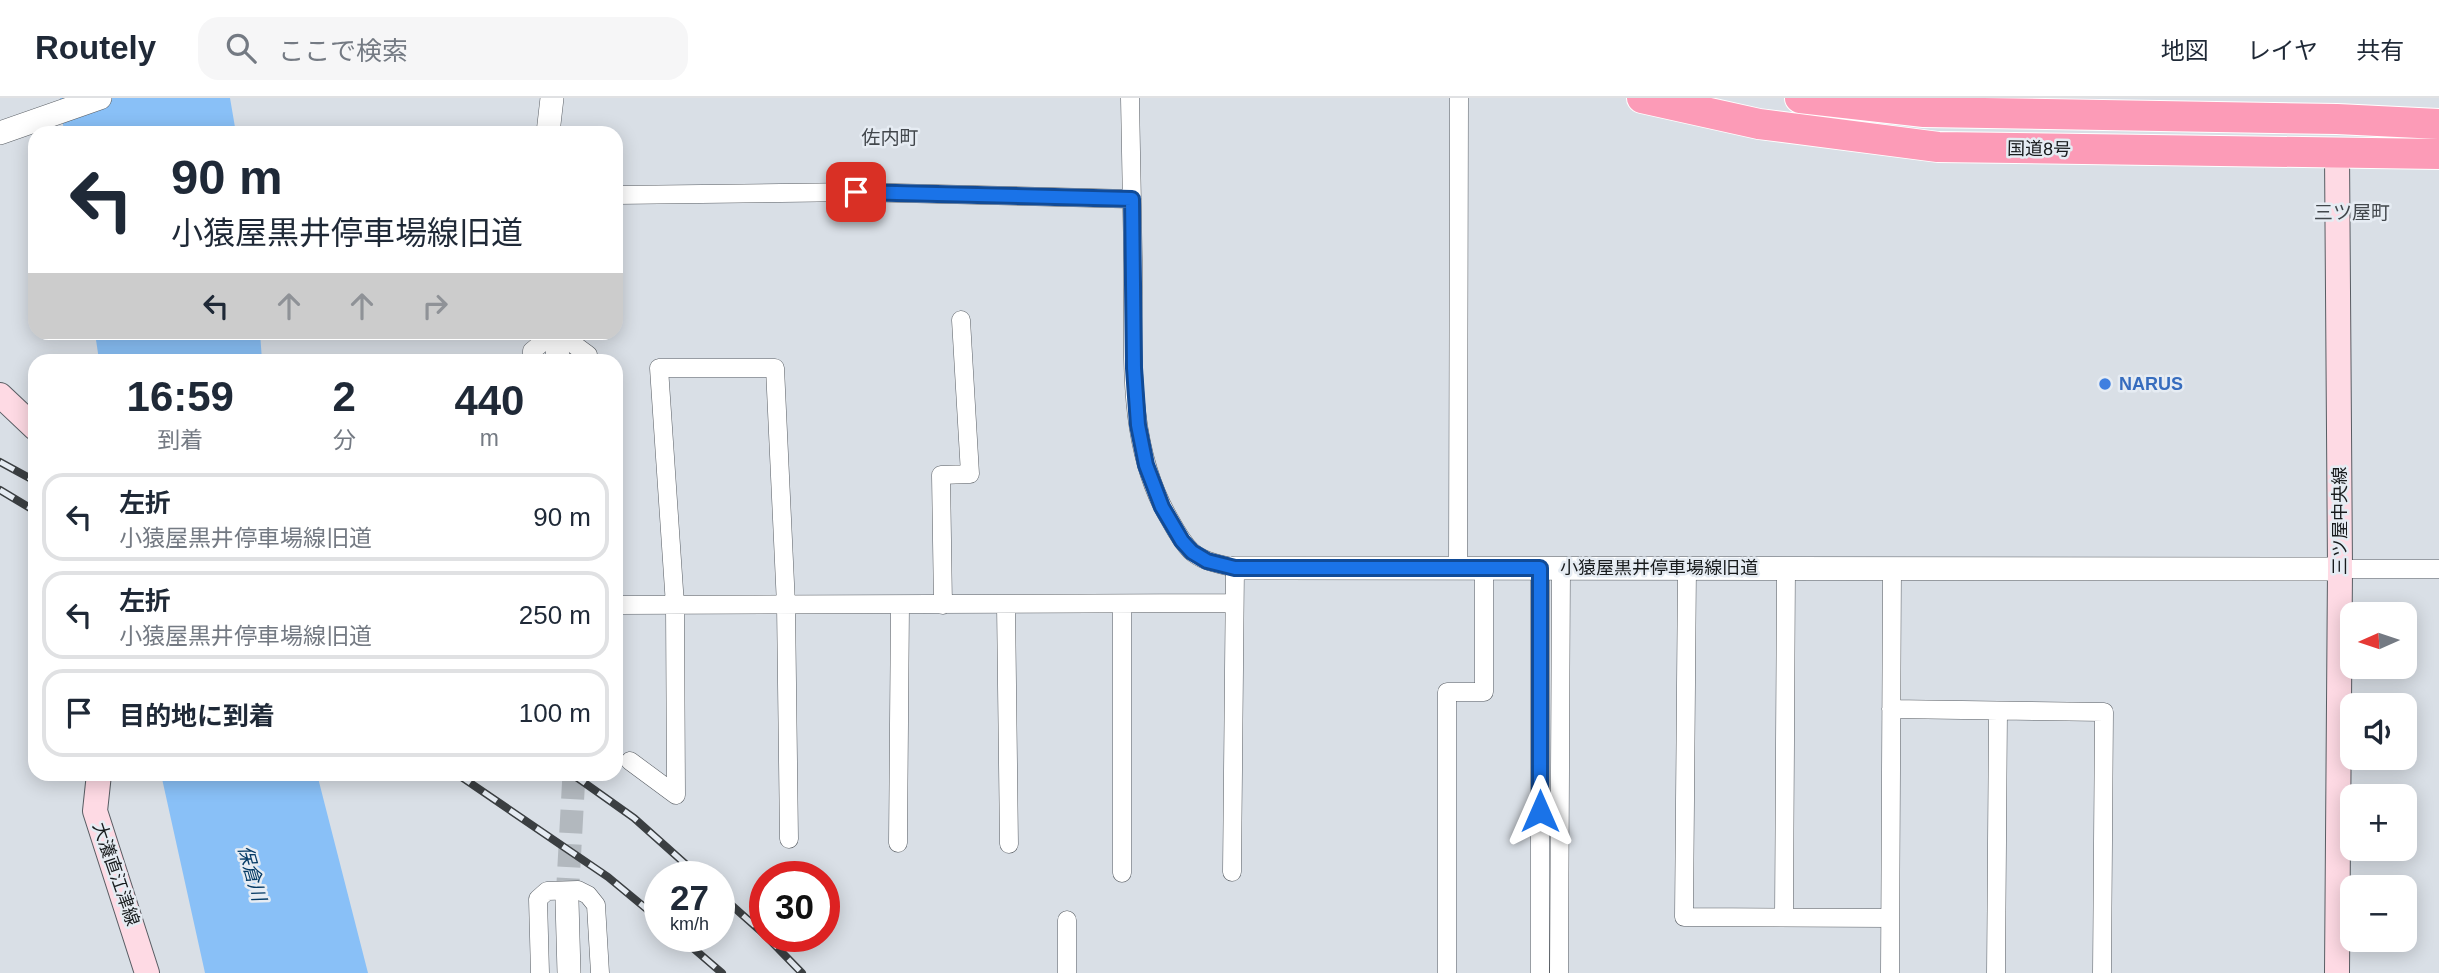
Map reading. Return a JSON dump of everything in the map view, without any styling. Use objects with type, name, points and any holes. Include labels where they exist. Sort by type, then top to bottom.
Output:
[{"type":"highway","name":"国道8号","points":[[1642,98],[1759,124],[1938,147],[2439,154]]},
{"type":"highway","name":"国道8号","points":[[1800,98],[1924,112],[2337,108],[2439,124]]},
{"type":"highway","points":[[2337,108],[2337,154]]},
{"type":"main road","name":"三ツ屋中央線","points":[[2337,154],[2340,569],[2337,973]]},
{"type":"main road","points":[[0,395],[28,421]]},
{"type":"main road","name":"大瀁直江津線","points":[[98,781],[95,811],[147,973]]},
{"type":"street","points":[[10,129],[100,98]]},
{"type":"street","points":[[549,126],[552,98]]},
{"type":"street","name":"小猿屋黒井停車場線旧道","points":[[1130,98],[1134,368],[1138,425],[1146,465],[1162,507],[1182,541],[1192,552],[1207,561],[1235,568],[2340,569]]},
{"type":"street","points":[[1458,568],[1459,98]]},
{"type":"street","points":[[623,195],[856,192],[1132,199]]},
{"type":"street","points":[[943,605],[941,475],[970,474],[961,320]]},
{"type":"street","points":[[532,354],[532,351],[546,340]]},
{"type":"street","points":[[567,340],[587,354]]},
{"type":"street","points":[[630,761],[676,795],[675,605],[659,368],[775,368],[786,605],[789,839]]},
{"type":"street","points":[[1232,872],[1235,568]]},
{"type":"street","points":[[1447,973],[1447,692],[1484,692],[1484,568]]},
{"type":"street","points":[[1540,973],[1550,568]]},
{"type":"street","points":[[1550,568],[1559,973]]},
{"type":"street","points":[[1687,568],[1684,917],[1890,918]]},
{"type":"street","points":[[1784,917],[1786,568]]},
{"type":"street","points":[[1890,973],[1892,568]]},
{"type":"street","points":[[2340,569],[2439,569]]},
{"type":"street","points":[[623,605],[1234,603]]},
{"type":"street","points":[[1122,604],[1122,873]]},
{"type":"street","points":[[898,843],[900,605]]},
{"type":"street","points":[[1006,605],[1009,844]]},
{"type":"street","points":[[1891,709],[2104,712],[2102,973]]},
{"type":"street","points":[[1996,973],[1998,710]]},
{"type":"street","points":[[540,973],[538,899],[547,891],[578,890],[588,895],[596,905],[600,973]]},
{"type":"street","points":[[567,901],[569,973]]},
{"type":"street","points":[[1067,920],[1067,973]]},
{"type":"water","points":[[60,98],[230,98],[235,126],[63,126]]},
{"type":"water","points":[[96,340],[261,340],[262,354],[98,354]]},
{"type":"water","name":"保倉川","points":[[163,781],[319,781],[368,973],[205,973]]},
{"type":"tunnel","points":[[567,901],[574,781]]},
{"type":"railway","points":[[0,462],[28,477]]},
{"type":"railway","points":[[0,490],[28,507]]},
{"type":"railway","points":[[467,781],[608,877],[644,907]]},
{"type":"railway","points":[[582,781],[634,818],[682,861]]},
{"type":"railway","points":[[735,908],[749,921]]},
{"type":"railway","points":[[698,952],[722,973]]},
{"type":"railway","points":[[782,952],[802,973]]},
{"type":"place","name":"NARUS","points":[[2105,384]]},
{"type":"district","name":"佐内町","points":[[890,137]]},
{"type":"district","name":"三ツ屋町","points":[[2352,212]]},
{"type":"route","points":[[856,192],[1132,199],[1134,368],[1138,425],[1146,465],[1162,507],[1182,541],[1192,552],[1207,561],[1235,568],[1540,568],[1540,811]]}]
